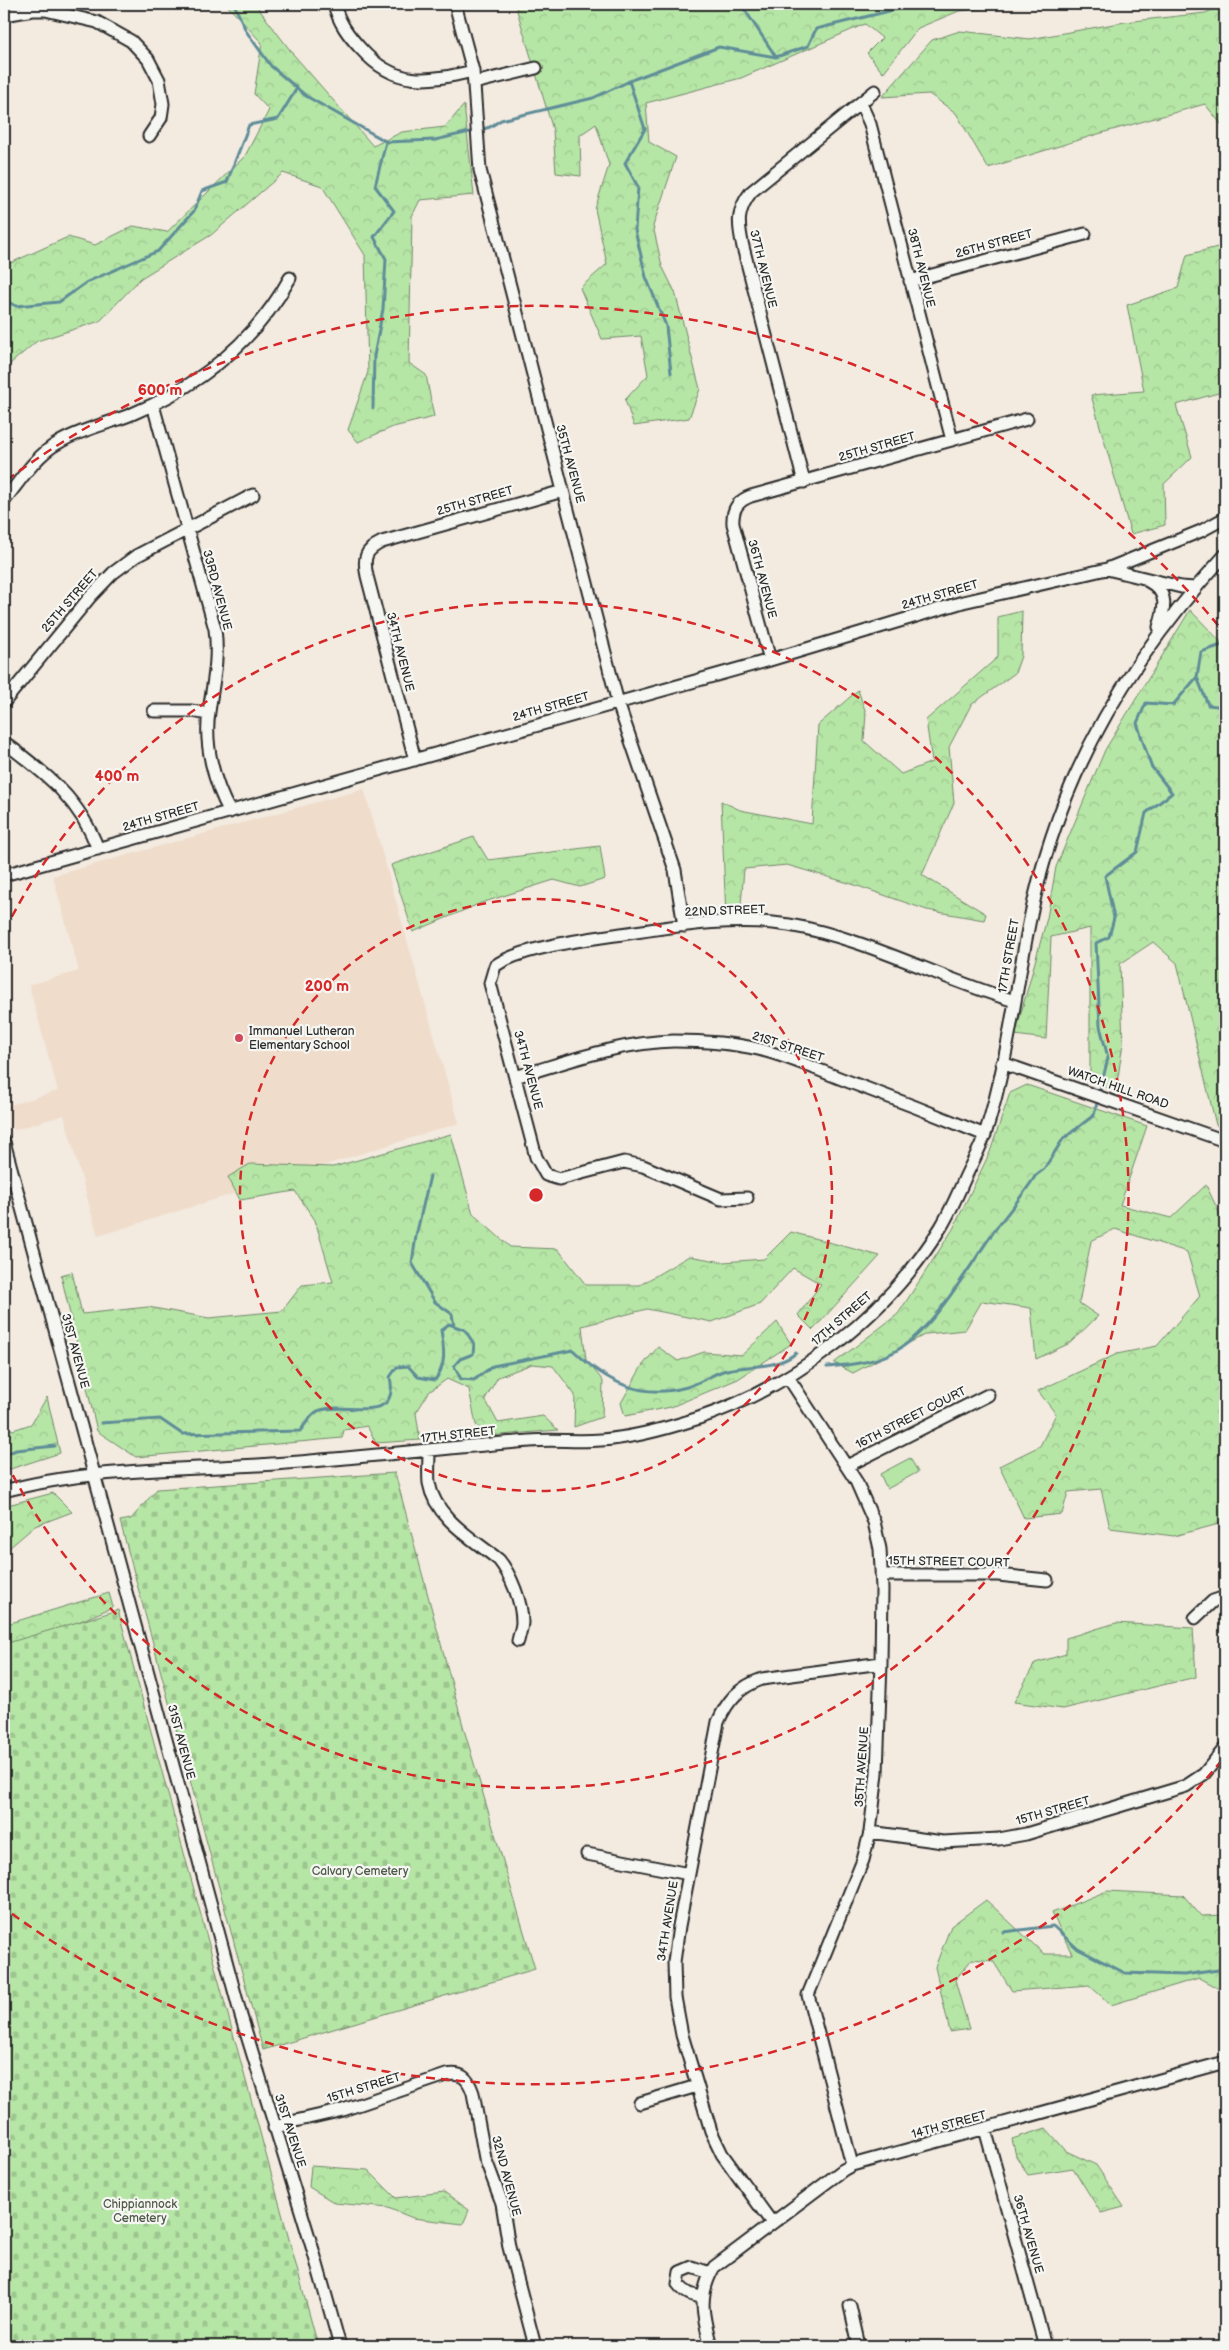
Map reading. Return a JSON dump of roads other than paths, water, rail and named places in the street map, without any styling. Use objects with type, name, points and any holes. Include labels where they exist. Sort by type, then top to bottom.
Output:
[{"type":"street","points":[[334,4],[339,20],[350,36],[379,68],[390,74],[405,78],[431,79],[474,77],[536,68]]},
{"type":"street","name":"35TH AVENUE","points":[[455,4],[474,77],[476,139],[480,170],[618,702],[675,870],[684,926]]},
{"type":"street","points":[[4,15],[45,10],[97,22],[124,35],[136,45],[155,70],[162,93],[161,118],[149,136]]},
{"type":"street","name":"37TH AVENUE","points":[[804,482],[743,247],[738,218],[751,192],[876,90]]},
{"type":"street","name":"38TH AVENUE","points":[[861,104],[870,124],[952,440]]},
{"type":"street","name":"26TH STREET","points":[[910,281],[1085,234]]},
{"type":"street","points":[[4,501],[34,465],[57,443],[153,405],[228,355],[256,329],[290,278]]},
{"type":"street","name":"33RD AVENUE","points":[[153,405],[215,629],[217,662],[208,714],[211,760],[218,784],[230,812]]},
{"type":"street","name":"25TH STREET","points":[[736,506],[744,499],[1027,420]]},
{"type":"street","name":"25TH STREET","points":[[368,550],[382,542],[563,491]]},
{"type":"street","name":"25TH STREET","points":[[4,702],[90,597],[113,573],[136,556],[254,495]]},
{"type":"street","name":"36TH AVENUE","points":[[736,506],[733,524],[770,660]]},
{"type":"street","name":"24TH STREET","points":[[4,876],[770,660],[963,602],[1107,569],[1201,531],[1225,518]]},
{"type":"street","name":"34TH AVENUE","points":[[368,550],[364,560],[367,576],[415,760]]},
{"type":"street","name":"17TH STREET","points":[[4,1491],[46,1481],[93,1475],[334,1460],[535,1440],[601,1440],[628,1437],[698,1418],[732,1405],[788,1377],[831,1348],[895,1290],[941,1228],[985,1135],[1015,1001],[1031,908],[1062,805],[1106,713],[1139,660],[1195,588],[1225,556]]},
{"type":"street","name":"24TH STREET","points":[[1107,569],[1181,587],[1195,588]]},
{"type":"street","name":"24TH STREET","points":[[1138,576],[1154,584],[1164,597],[1165,609],[1156,637]]},
{"type":"street","points":[[154,711],[192,711],[208,714]]},
{"type":"street","points":[[4,742],[42,771],[67,795],[87,822],[98,850]]},
{"type":"street","name":"22ND STREET","points":[[492,970],[501,961],[511,957],[562,944],[684,926],[767,922],[844,938],[982,992],[1015,1001]]},
{"type":"street","name":"34TH AVENUE","points":[[492,970],[490,983],[536,1157],[542,1171],[546,1175],[559,1179],[624,1162],[643,1166],[722,1199],[747,1198]]},
{"type":"street","name":"21ST STREET","points":[[516,1077],[592,1054],[640,1044],[674,1041],[727,1044],[757,1049],[787,1059],[924,1109],[985,1135]]},
{"type":"street","name":"WATCH HILL ROAD","points":[[1002,1062],[1225,1141]]},
{"type":"street","name":"31ST AVENUE","points":[[4,1142],[241,2016],[313,2250],[340,2346]]},
{"type":"street","name":"35TH AVENUE","points":[[788,1377],[856,1481],[874,1522],[880,1549],[881,1662],[877,1773],[870,1832],[864,1860],[808,1995],[852,2165]]},
{"type":"street","name":"16TH STREET COURT","points":[[847,1466],[988,1395]]},
{"type":"street","points":[[429,1452],[429,1482],[440,1509],[454,1524],[505,1567],[514,1590],[522,1622],[518,1641]]},
{"type":"street","name":"15TH STREET COURT","points":[[881,1575],[998,1575],[1047,1580]]},
{"type":"street","points":[[1195,1618],[1214,1601],[1225,1597]]},
{"type":"street","name":"34TH AVENUE","points":[[772,2223],[716,2144],[682,2035],[674,1979],[679,1926],[718,1722],[733,1696],[749,1684],[762,1679],[881,1662]]},
{"type":"street","name":"15TH STREET","points":[[870,1832],[943,1842],[999,1839],[1026,1834],[1186,1786],[1204,1774],[1225,1748]]},
{"type":"street","points":[[587,1854],[689,1874]]},
{"type":"street","name":"14TH STREET","points":[[711,2346],[702,2309],[702,2297],[710,2273],[720,2261],[834,2176],[852,2165],[1225,2062]]},
{"type":"street","name":"15TH STREET","points":[[274,2128],[291,2122],[343,2110],[446,2075],[461,2074]]},
{"type":"street","name":"32ND AVENUE","points":[[461,2074],[469,2082],[473,2093],[485,2158],[502,2203],[509,2247],[535,2346]]},
{"type":"street","points":[[640,2103],[697,2086]]},
{"type":"street","name":"36TH AVENUE","points":[[985,2129],[1045,2346]]},
{"type":"street","points":[[702,2297],[689,2294],[683,2290],[678,2284],[680,2272],[692,2267],[710,2273]]},
{"type":"street","points":[[850,2306],[859,2346]]},
{"type":"waterway","points":[[234,4],[246,31],[271,66],[306,96],[387,142],[435,140],[474,131]]},
{"type":"waterway","points":[[741,4],[776,57]]},
{"type":"waterway","points":[[480,130],[490,127],[501,120],[593,98],[634,79],[719,47],[776,57],[808,46],[816,29],[918,4]]},
{"type":"waterway","points":[[629,81],[645,129],[625,163],[638,187],[635,230],[646,277],[666,326],[671,373]]},
{"type":"waterway","points":[[4,300],[16,306],[59,302],[87,282],[158,251],[194,211],[202,191],[227,182],[249,125],[278,119],[297,88]]},
{"type":"waterway","points":[[373,408],[374,356],[383,309],[386,259],[374,237],[394,211],[375,186],[386,142]]},
{"type":"waterway","points":[[827,1367],[875,1360],[906,1345],[921,1331],[949,1297],[997,1227],[1036,1175],[1044,1169],[1063,1139],[1094,1115],[1108,1058],[1100,1026],[1096,943],[1109,937],[1114,918],[1105,876],[1137,852],[1146,813],[1172,793],[1151,766],[1137,723],[1146,703],[1173,705],[1197,677],[1201,652],[1225,644]]},
{"type":"waterway","points":[[1197,677],[1208,705],[1225,707]]},
{"type":"waterway","points":[[430,1176],[416,1236],[412,1263],[435,1302],[452,1314],[454,1326]]},
{"type":"waterway","points":[[101,1423],[160,1419],[182,1434],[300,1431],[315,1412],[328,1408],[367,1409],[378,1407],[387,1402],[391,1392],[390,1377],[397,1367],[408,1366],[418,1377],[435,1380],[443,1362],[444,1350],[441,1330],[449,1324],[465,1330],[474,1344],[473,1354],[460,1359],[454,1366],[461,1379],[474,1380],[493,1366],[573,1350],[598,1371],[625,1385],[654,1391],[670,1390],[687,1387],[723,1371],[780,1362],[796,1353]]},
{"type":"waterway","points":[[4,1455],[16,1450],[55,1446]]},
{"type":"waterway","points":[[1003,1932],[1053,1926],[1078,1949],[1125,1973],[1184,1975],[1225,1969]]},
{"type":"place","name":"Immanuel Lutheran Elementary School","points":[[239,1038]]},
{"type":"park label","name":"Calvary Cemetery","points":[[360,1871]]},
{"type":"park label","name":"Chippiannock Cemetery","points":[[140,2211]]}]
